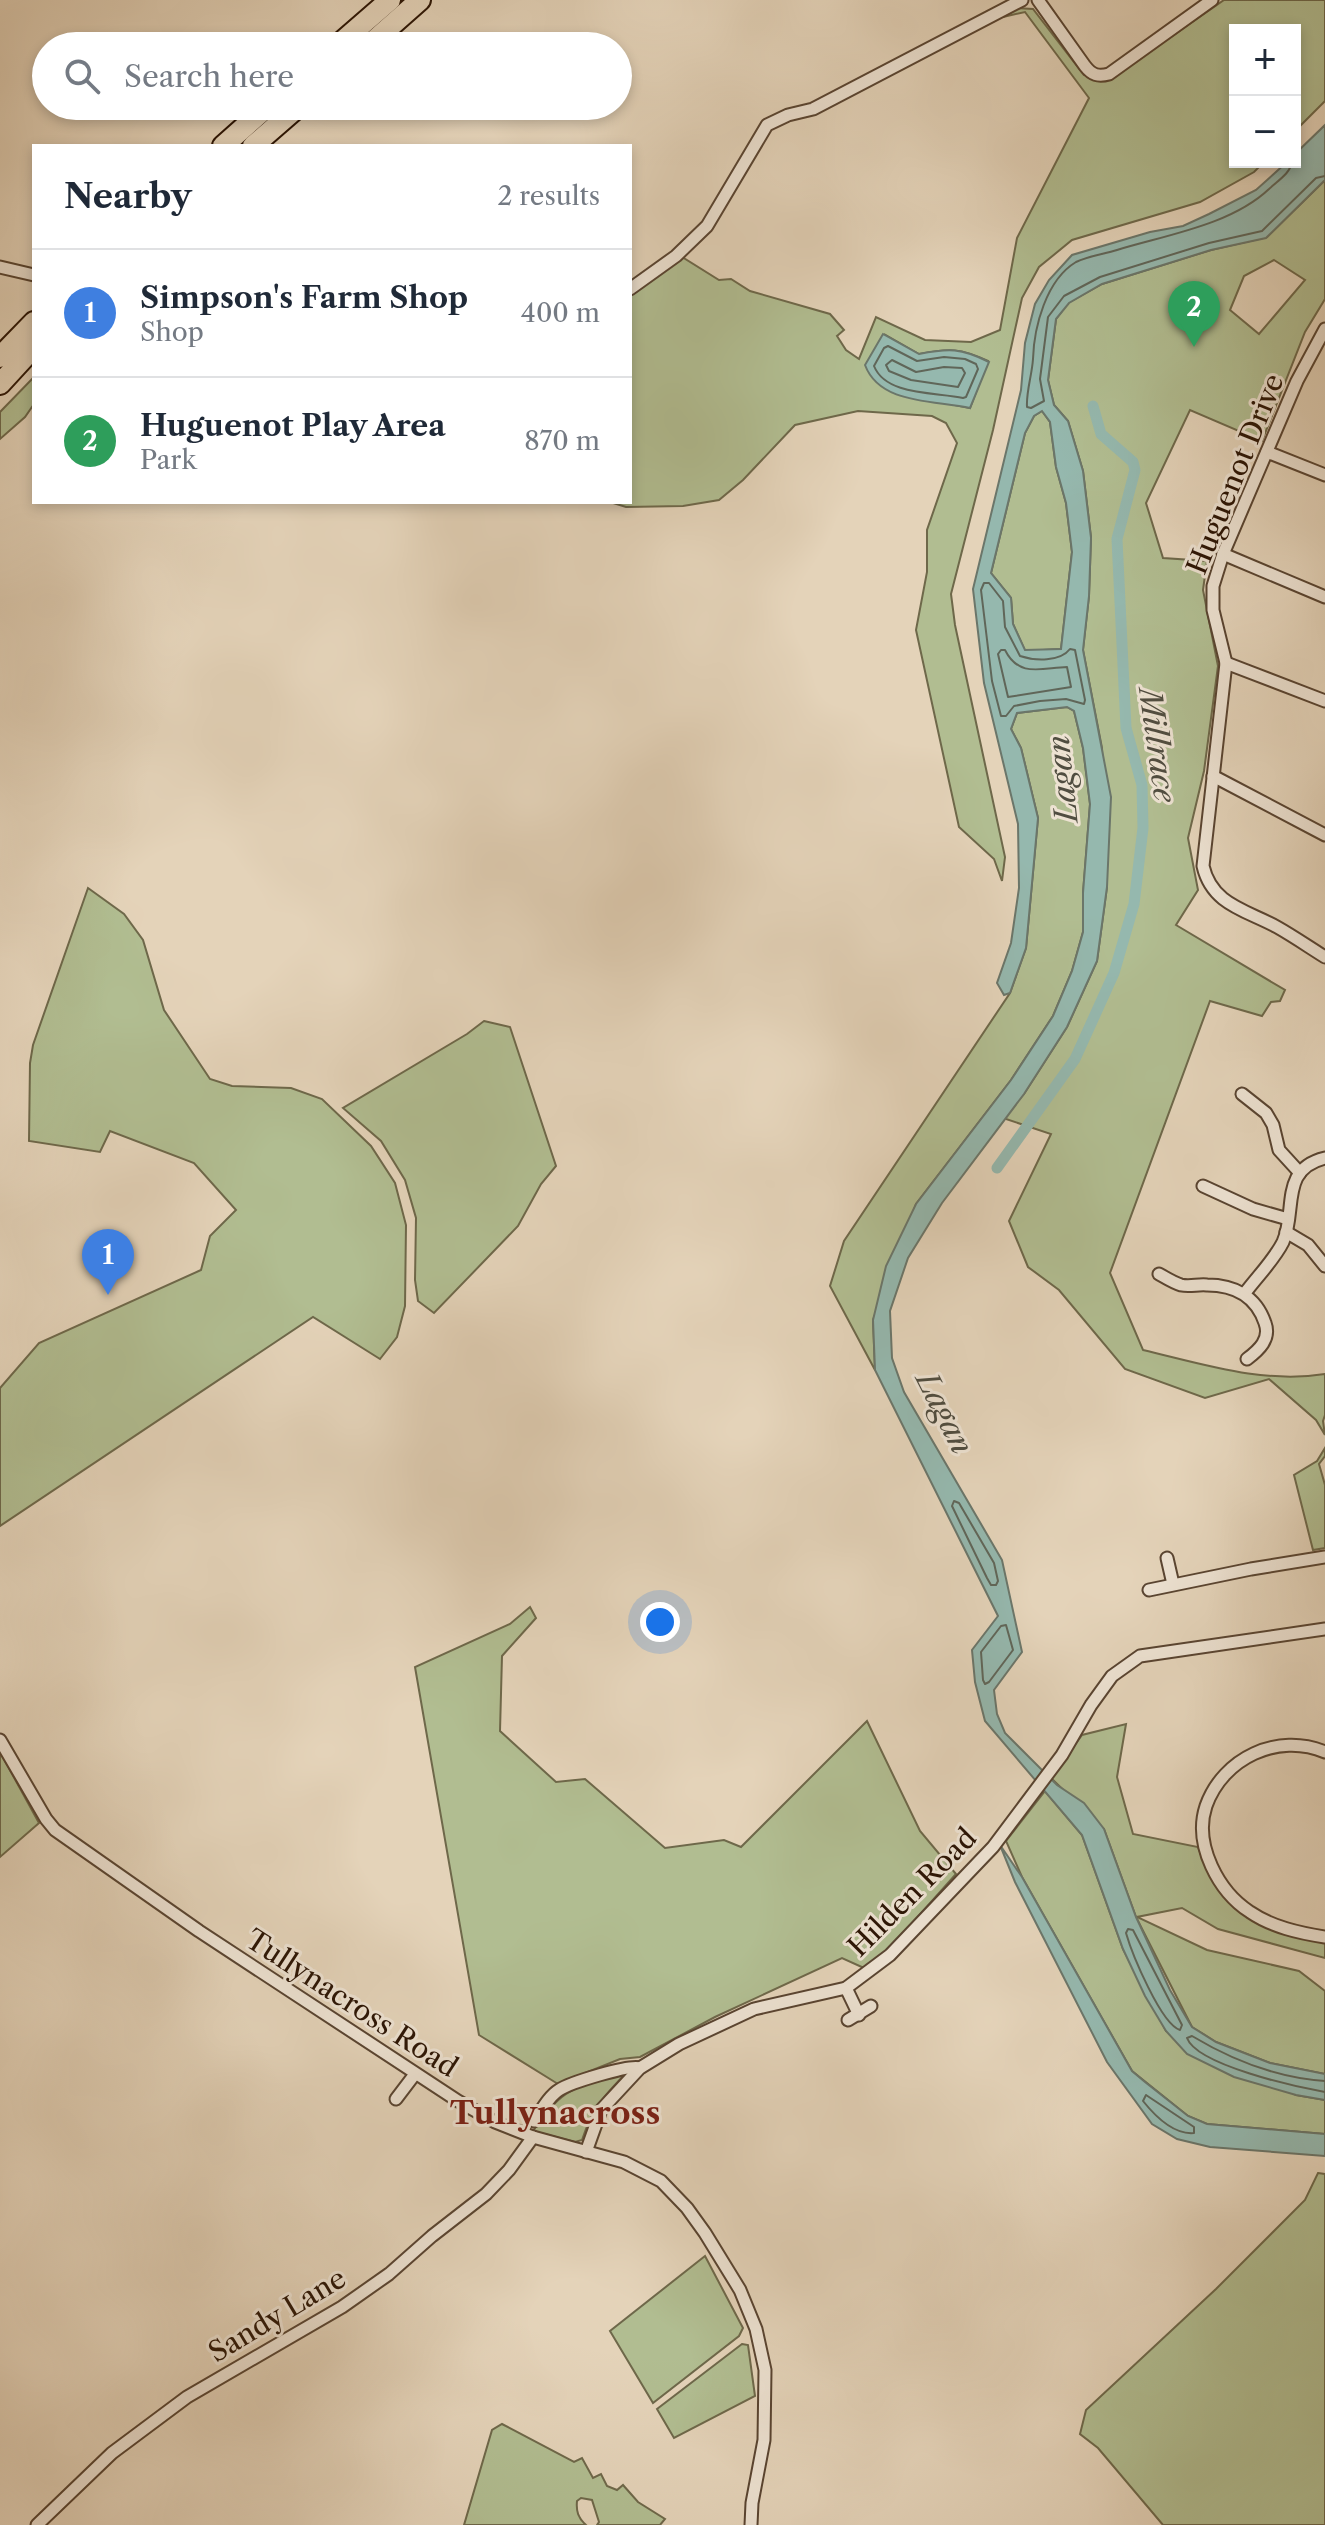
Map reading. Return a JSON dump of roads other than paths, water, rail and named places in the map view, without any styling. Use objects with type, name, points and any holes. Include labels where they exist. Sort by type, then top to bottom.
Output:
[{"type":"highway","points":[[353,32],[390,0]]},
{"type":"highway","points":[[384,32],[420,0]]},
{"type":"highway","points":[[225,144],[252,120]]},
{"type":"highway","points":[[255,144],[283,120]]},
{"type":"highway","points":[[0,357],[32,324]]},
{"type":"highway","points":[[0,384],[32,349]]},
{"type":"street","points":[[632,288],[676,256],[707,226],[767,125],[788,115],[813,109],[1022,0]]},
{"type":"street","points":[[1038,0],[1085,66],[1099,76],[1109,74],[1212,0]]},
{"type":"street","points":[[0,267],[29,274]]},
{"type":"street","name":"Huguenot Drive","points":[[1325,329],[1306,361],[1216,573],[1212,598],[1226,663],[1203,854],[1209,884],[1224,902],[1276,927],[1325,957]]},
{"type":"street","points":[[1267,452],[1325,475]]},
{"type":"street","points":[[1223,554],[1325,597]]},
{"type":"street","points":[[1226,663],[1325,701]]},
{"type":"street","points":[[1213,776],[1325,835]]},
{"type":"street","points":[[1242,1094],[1266,1113],[1273,1125],[1279,1150],[1300,1173]]},
{"type":"street","points":[[1245,1293],[1281,1246],[1286,1232],[1290,1196],[1300,1173],[1311,1163],[1325,1158]]},
{"type":"street","points":[[1203,1186],[1253,1209],[1288,1219]]},
{"type":"street","points":[[1286,1232],[1308,1245],[1325,1266]]},
{"type":"street","points":[[1159,1274],[1179,1285],[1214,1285],[1245,1293],[1264,1320],[1266,1328],[1263,1344],[1247,1359]]},
{"type":"street","points":[[1149,1590],[1325,1557]]},
{"type":"street","points":[[1167,1558],[1173,1584]]},
{"type":"street","name":"Hilden Road","points":[[586,2152],[601,2110],[640,2068],[679,2044],[754,2009],[846,1988],[890,1955],[993,1847],[1062,1755],[1112,1676],[1140,1656],[1325,1629]]},
{"type":"street","name":"Tullynacross Road","points":[[0,1740],[46,1819],[63,1837],[415,2074],[495,2122],[533,2137],[624,2162],[661,2181],[687,2208],[740,2290],[756,2329],[765,2370],[764,2440],[751,2525]]},
{"type":"street","points":[[1325,1752],[1286,1744],[1244,1758],[1223,1778],[1207,1805],[1203,1829],[1207,1853],[1218,1880],[1229,1895],[1248,1911],[1276,1925],[1325,1937]]},
{"type":"street","points":[[846,1988],[853,2017],[871,2006]]},
{"type":"street","name":"Hilden Road","points":[[534,2121],[558,2090],[621,2068],[635,2065],[640,2068]]},
{"type":"street","points":[[396,2099],[415,2074]]},
{"type":"street","name":"Sandy Lane","points":[[37,2525],[112,2453],[187,2397],[342,2307],[389,2274],[486,2194],[533,2137]]},
{"type":"water","name":"Lagan","points":[[1325,125],[1325,180],[1266,238],[1211,250],[1102,284],[1069,303],[1056,319],[1048,380],[1054,405],[1068,421],[1083,471],[1091,538],[1083,650],[1111,797],[1107,887],[1097,961],[1067,1027],[1024,1094],[942,1203],[908,1258],[890,1311],[892,1358],[904,1392],[1002,1560],[1022,1652],[994,1690],[997,1714],[1005,1733],[1057,1785],[1084,1803],[1104,1829],[1136,1917],[1170,1990],[1192,2027],[1216,2042],[1270,2063],[1325,2074],[1325,2100],[1234,2077],[1187,2054],[1166,2031],[1123,1949],[1082,1835],[985,1721],[975,1682],[972,1650],[998,1616],[875,1370],[873,1320],[886,1266],[916,1204],[1011,1080],[1053,1016],[1072,971],[1083,932],[1090,804],[1083,748],[1074,711],[1067,707],[1017,713],[1011,729],[1021,748],[1038,818],[1026,948],[1010,993],[1004,995],[997,983],[1011,943],[1019,888],[1018,824],[984,683],[973,589],[1021,390],[1025,343],[1035,304],[1049,280],[1072,255],[1150,232],[1183,226],[1256,190],[1280,168],[1301,168],[1301,148]],"holes":[[[1042,411],[1050,422],[1056,467],[1066,503],[1072,552],[1061,649],[1025,650],[1013,624],[1011,598],[991,573],[1025,433],[1034,416]]]},
{"type":"water","points":[[883,334],[919,354],[955,350],[989,362],[970,408],[896,394],[872,378],[865,365]]},
{"type":"water","points":[[1000,1845],[1022,1877],[1132,2071],[1188,2116],[1207,2124],[1325,2134],[1325,2156],[1210,2147],[1177,2139],[1152,2124],[1107,2062],[1015,1882]]},
{"type":"waterway","name":"Millrace","points":[[997,1168],[1075,1059],[1114,973],[1134,904],[1143,828],[1142,785],[1126,728],[1117,539],[1135,470],[1133,462],[1101,434],[1093,406]]},
{"type":"place","name":"Huguenot Play Area","points":[[1194,347]]},
{"type":"place","name":"Simpson's Farm Shop","points":[[108,1295]]},
{"type":"district","name":"Tullynacross","points":[[555,2113]]}]
